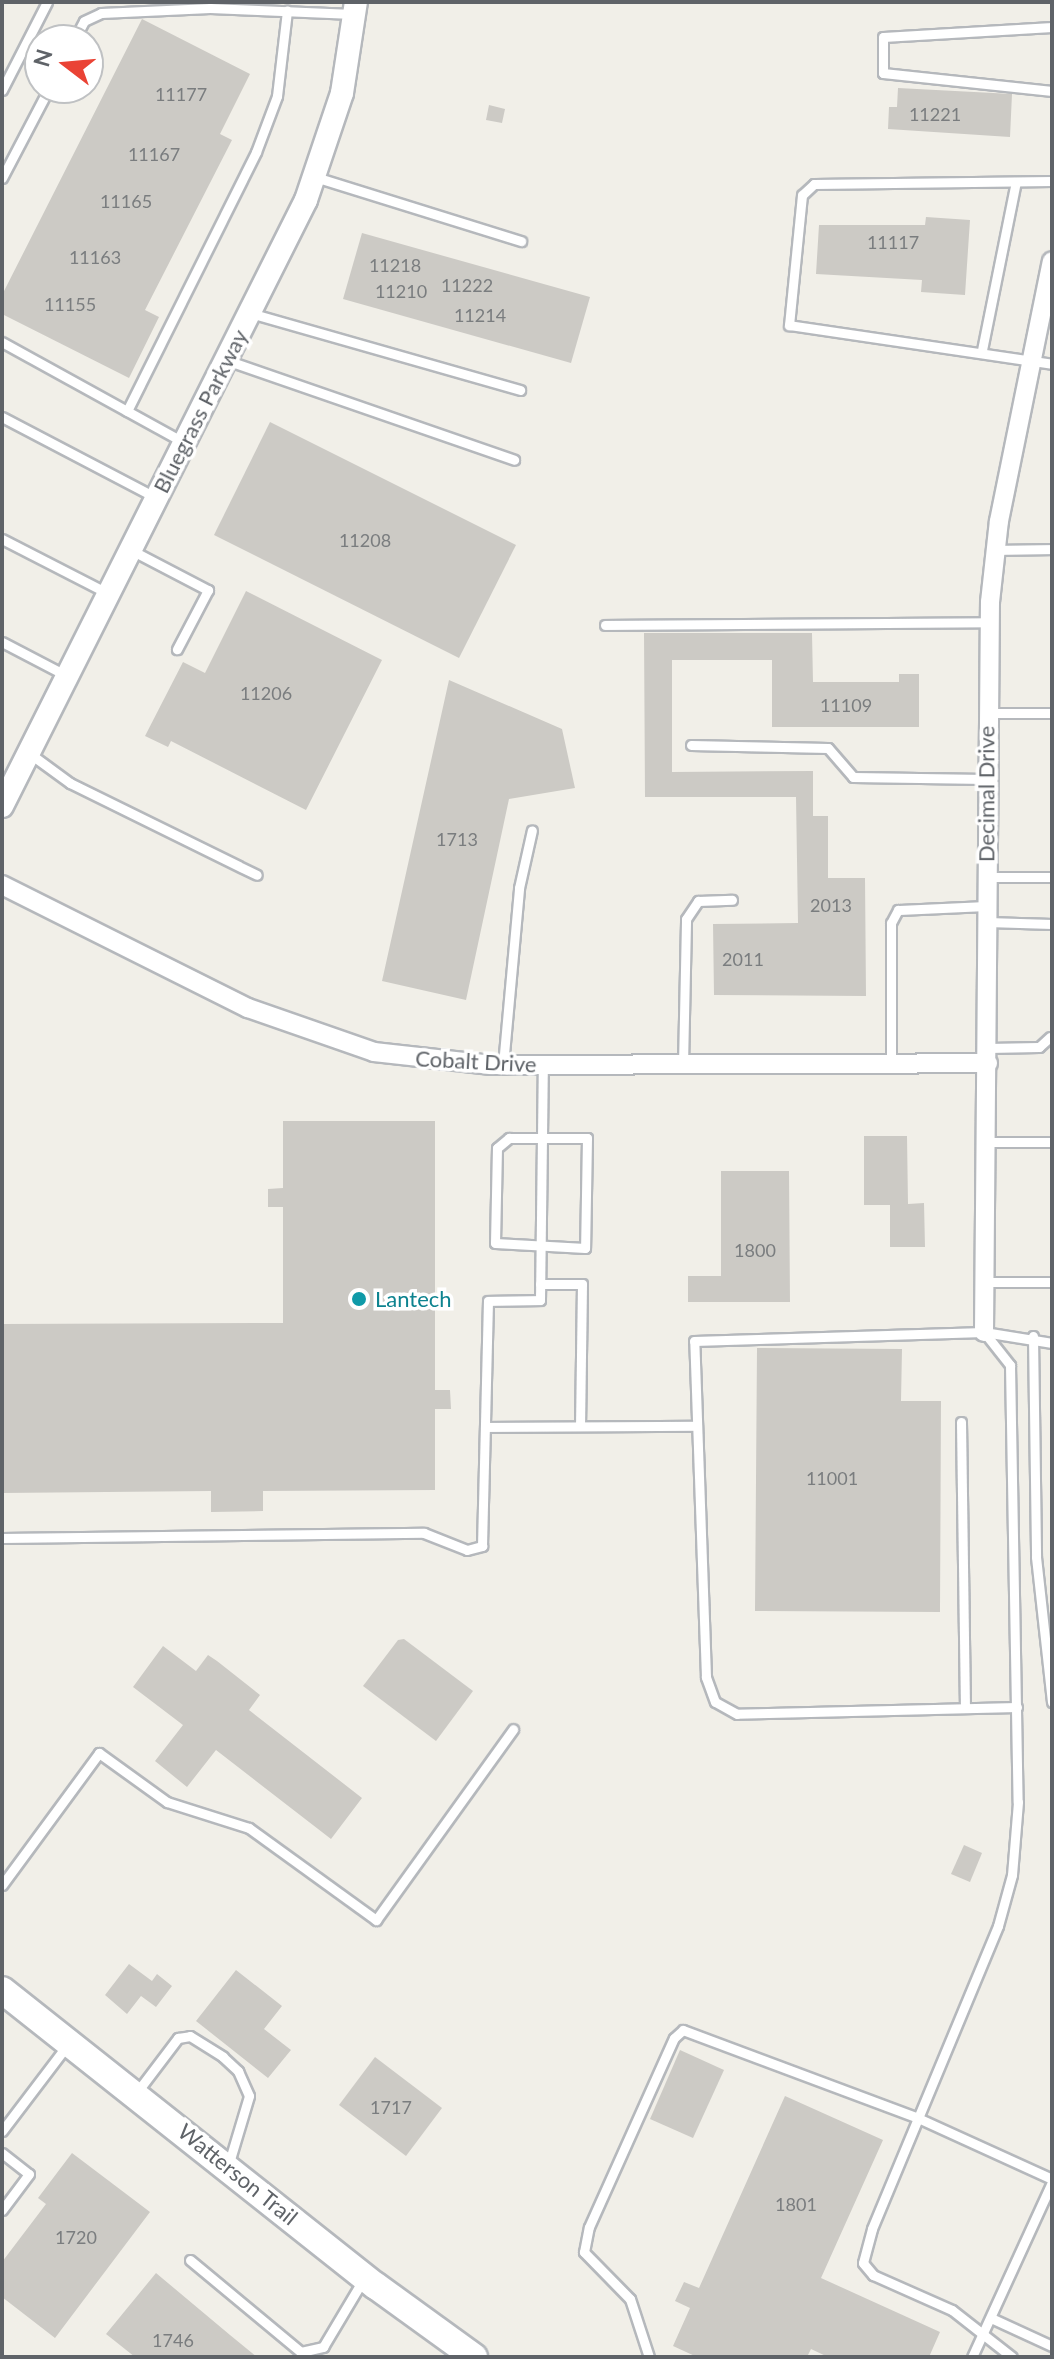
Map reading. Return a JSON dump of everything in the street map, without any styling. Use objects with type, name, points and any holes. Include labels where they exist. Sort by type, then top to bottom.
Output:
[{"type":"main road","name":"Watterson Trail","points":[[5,1999],[70,2041],[364,2277],[474,2357]]},
{"type":"street","name":"Bluegrass Parkway","points":[[2,806],[315,177],[342,93],[355,8]]},
{"type":"street","name":"Decimal Drive","points":[[984,1332],[988,1142],[988,622],[996,550],[1052,261]]},
{"type":"street","name":"Cobalt Drive","points":[[2,885],[297,1029],[374,1052],[503,1065],[891,1063],[988,1055]]},
{"type":"lane","points":[[2,90],[47,2]]},
{"type":"lane","points":[[82,24],[101,13],[210,8],[287,11],[355,8]]},
{"type":"lane","points":[[127,411],[256,152],[277,96],[287,11]]},
{"type":"lane","points":[[1052,27],[883,37],[883,73],[1052,91]]},
{"type":"lane","points":[[2,178],[41,104]]},
{"type":"lane","points":[[315,177],[521,241]]},
{"type":"lane","points":[[1052,181],[814,184],[802,195],[789,325],[1032,357],[1052,364]]},
{"type":"lane","points":[[982,350],[1016,182]]},
{"type":"lane","points":[[250,313],[520,390]]},
{"type":"lane","points":[[2,342],[185,443]]},
{"type":"lane","points":[[226,360],[514,460]]},
{"type":"lane","points":[[2,417],[157,498]]},
{"type":"lane","points":[[2,539],[109,594]]},
{"type":"lane","points":[[996,550],[1052,549]]},
{"type":"lane","points":[[131,550],[208,590],[177,649]]},
{"type":"lane","points":[[605,625],[988,622]]},
{"type":"lane","points":[[2,642],[67,676]]},
{"type":"lane","points":[[986,713],[1052,713]]},
{"type":"lane","points":[[691,745],[828,748],[853,777],[986,779]]},
{"type":"lane","points":[[29,753],[70,783],[257,875]]},
{"type":"lane","points":[[503,1065],[519,888],[532,830]]},
{"type":"lane","points":[[987,877],[1052,877]]},
{"type":"lane","points":[[683,1065],[686,919],[698,901],[732,900]]},
{"type":"lane","points":[[891,1063],[891,923],[898,910],[987,914],[1052,924]]},
{"type":"lane","points":[[988,1055],[1039,1047],[1050,1037]]},
{"type":"lane","points":[[2,1538],[424,1533],[467,1550],[482,1546],[488,1301],[540,1300],[543,1065]]},
{"type":"lane","points":[[509,1138],[542,1138],[587,1138],[585,1248],[541,1248],[495,1243],[497,1148],[509,1138]]},
{"type":"lane","points":[[988,1142],[1052,1142]]},
{"type":"lane","points":[[986,1282],[1052,1282]]},
{"type":"lane","points":[[540,1284],[582,1284],[580,1426]]},
{"type":"lane","points":[[984,1332],[1010,1365],[1017,1707],[1012,1875],[998,1926],[918,2118],[863,2263],[873,2275],[958,2314],[981,2337],[1012,2357]]},
{"type":"lane","points":[[1017,1707],[737,1714],[715,1702],[706,1677],[694,1341],[984,1332],[1033,1336],[1052,1343]]},
{"type":"lane","points":[[1033,1336],[1036,1557],[1052,1702]]},
{"type":"lane","points":[[961,1422],[965,1708]]},
{"type":"lane","points":[[485,1427],[697,1426]]},
{"type":"lane","points":[[2,1885],[99,1753],[167,1802],[249,1828],[376,1920],[513,1729]]},
{"type":"lane","points":[[649,2357],[630,2299],[584,2252],[589,2227],[674,2038],[683,2030],[705,2035],[918,2118],[1052,2181],[972,2357]]},
{"type":"lane","points":[[136,2092],[178,2038],[190,2036],[223,2057],[238,2071],[249,2096],[228,2166]]},
{"type":"lane","points":[[2,2131],[70,2041]]},
{"type":"lane","points":[[2,2153],[29,2174],[2,2210]]},
{"type":"lane","points":[[190,2260],[301,2352],[324,2352],[364,2277]]},
{"type":"lane","points":[[991,2318],[1052,2346]]},
{"type":"building","points":[[142,19],[250,74],[220,134],[232,140],[145,310],[159,317],[129,378],[2,314],[2,295],[99,104],[104,104],[104,94]]},
{"type":"building","points":[[898,88],[1012,94],[1010,137],[888,129],[889,107],[897,107]]},
{"type":"building","points":[[489,105],[505,109],[502,123],[486,120]]},
{"type":"building","points":[[926,217],[970,220],[965,295],[921,292],[922,280],[816,274],[819,225],[925,225]]},
{"type":"building","points":[[362,233],[590,297],[571,363],[343,299]]},
{"type":"building","points":[[270,422],[516,545],[459,658],[214,535]]},
{"type":"building","points":[[246,591],[382,660],[306,810],[171,741],[168,747],[145,736],[183,662],[205,673]]},
{"type":"building","points":[[644,633],[812,633],[813,682],[899,682],[899,674],[919,674],[919,727],[772,727],[772,660],[672,660],[672,772],[813,771],[813,816],[828,816],[828,878],[865,878],[866,996],[714,995],[713,924],[798,923],[796,797],[645,797]]},
{"type":"building","points":[[449,680],[562,729],[575,788],[509,799],[466,1000],[382,981]]},
{"type":"building","name":"Lantech","points":[[283,1121],[435,1121],[435,1390],[450,1390],[451,1409],[435,1409],[435,1490],[263,1491],[263,1511],[211,1512],[211,1491],[2,1493],[2,1324],[283,1323],[283,1207],[268,1207],[268,1189],[283,1188]]},
{"type":"building","points":[[864,1136],[907,1136],[908,1204],[924,1203],[925,1247],[890,1247],[890,1205],[864,1205]]},
{"type":"building","points":[[721,1171],[789,1171],[790,1302],[688,1302],[688,1276],[721,1276]]},
{"type":"building","points":[[757,1348],[902,1349],[901,1401],[941,1401],[940,1612],[755,1611]]},
{"type":"building","points":[[404,1639],[473,1691],[436,1741],[363,1686],[398,1640]]},
{"type":"building","points":[[163,1646],[196,1671],[208,1655],[217,1661],[260,1695],[249,1710],[362,1798],[331,1839],[216,1750],[187,1787],[155,1761],[183,1725],[133,1687]]},
{"type":"building","points":[[964,1845],[982,1853],[970,1882],[951,1874]]},
{"type":"building","points":[[129,1964],[152,1981],[157,1974],[172,1986],[156,2007],[141,1996],[127,2014],[105,1995]]},
{"type":"building","points":[[236,1970],[282,2006],[264,2029],[291,2050],[268,2078],[196,2021]]},
{"type":"building","points":[[680,2050],[724,2070],[693,2138],[650,2119]]},
{"type":"building","points":[[375,2057],[442,2108],[406,2156],[339,2105]]},
{"type":"building","points":[[785,2096],[883,2140],[821,2278],[940,2332],[929,2357],[828,2357],[811,2349],[807,2357],[697,2357],[673,2346],[690,2308],[675,2301],[684,2282],[699,2288]]},
{"type":"building","points":[[72,2153],[150,2212],[55,2338],[2,2297],[2,2262],[46,2204],[38,2198]]},
{"type":"building","points":[[156,2273],[257,2357],[135,2357],[106,2334]]},
{"type":"place","name":"Lantech","points":[[359,1299]]}]
